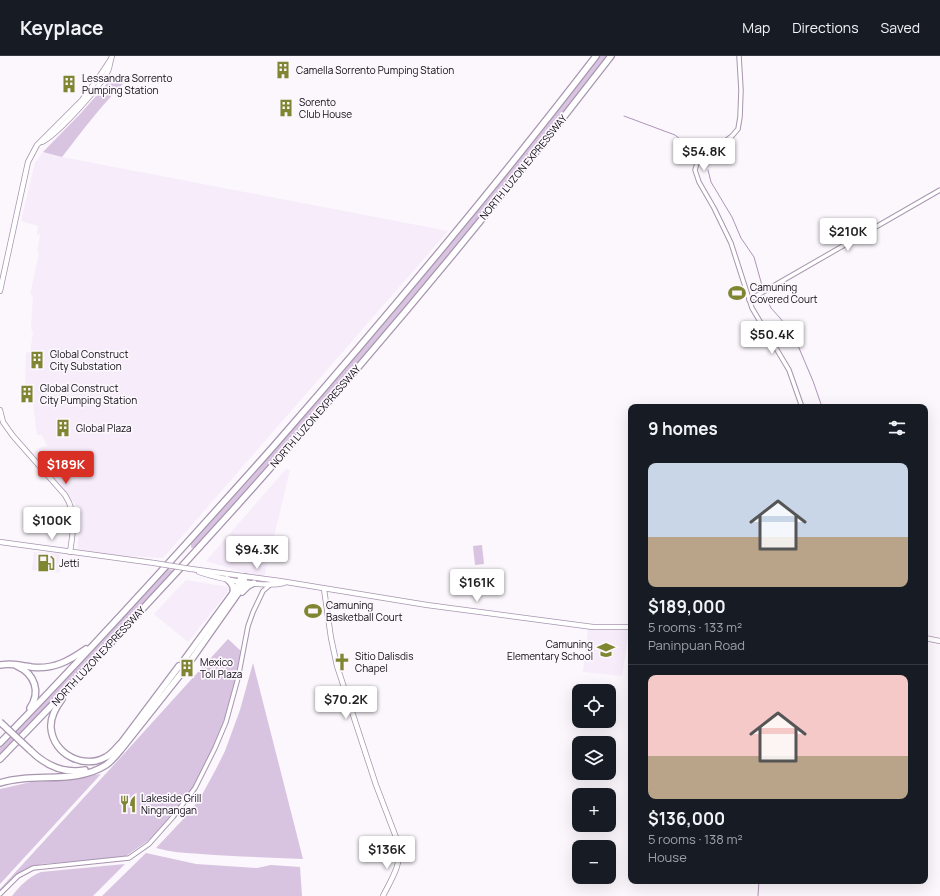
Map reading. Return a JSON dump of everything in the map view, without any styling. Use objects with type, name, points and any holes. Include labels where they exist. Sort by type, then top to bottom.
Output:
[{"type":"highway","name":"NORTH LUZON EXPRESSWAY","points":[[0,743],[181,551],[343,366],[504,174],[596,56]]},
{"type":"highway","name":"NORTH LUZON EXPRESSWAY","points":[[0,759],[71,686],[214,531],[392,328],[517,176],[611,56]]},
{"type":"highway","points":[[227,579],[234,588],[234,596]]},
{"type":"highway","points":[[186,661],[234,596],[242,579]]},
{"type":"highway","points":[[234,596],[254,583]]},
{"type":"highway","points":[[0,665],[10,664],[44,667],[58,665],[75,657],[98,640]]},
{"type":"highway","points":[[10,664],[26,671],[33,679],[36,688],[36,696],[32,706],[18,724]]},
{"type":"highway","points":[[0,783],[18,779],[83,774],[91,772],[107,764],[116,756],[181,668],[120,744],[107,757],[91,762],[84,762],[66,755],[58,747],[51,728],[52,718],[56,709],[71,686]]},
{"type":"highway","points":[[0,722],[47,764],[61,770],[68,771],[91,769],[116,756]]},
{"type":"highway","points":[[105,763],[120,744]]},
{"type":"main road","points":[[0,291],[28,162],[37,145],[82,100],[111,58]]},
{"type":"main road","points":[[0,410],[3,422],[13,436],[70,503],[74,521],[70,552]]},
{"type":"main road","points":[[0,542],[207,570],[254,583],[271,582]]},
{"type":"main road","points":[[192,569],[227,579],[285,583],[427,605],[588,626],[628,627]]},
{"type":"main road","points":[[324,589],[331,638],[337,666],[376,785],[399,845],[400,852],[398,865],[383,896]]},
{"type":"main road","points":[[928,639],[940,641]]},
{"type":"street","points":[[739,56],[741,90],[739,126],[735,134],[697,163],[695,170],[699,182],[714,208],[731,243],[749,300],[755,313],[789,370],[801,404]]},
{"type":"street","points":[[749,300],[940,190]]},
{"type":"street","points":[[0,894],[18,876],[33,868],[129,858],[149,844],[169,822],[195,788],[215,748],[226,722],[238,678],[248,626],[263,591],[271,582]]},
{"type":"shaded area","points":[[600,56],[608,56],[458,245],[295,436],[196,547],[192,548],[191,543],[297,425],[400,304],[501,181]]},
{"type":"shaded area","points":[[111,79],[127,80],[101,107],[62,157],[43,152],[81,113]]},
{"type":"shaded area","points":[[43,152],[62,157],[448,231],[163,558],[108,555],[78,549],[79,517],[76,505],[33,453],[41,447],[47,446],[42,435],[37,435],[32,396],[23,396],[23,390],[25,387],[26,352],[30,353],[33,332],[31,328],[33,295],[30,295],[39,253],[37,252],[40,235],[37,234],[38,226],[21,221],[35,163]]},
{"type":"shaded area","points":[[286,469],[290,470],[264,578],[206,561]]},
{"type":"shaded area","points":[[482,545],[484,564],[475,565],[473,546]]},
{"type":"shaded area","points":[[34,552],[60,553],[60,573],[32,570]]},
{"type":"shaded area","points":[[167,569],[176,570],[0,756],[0,746]]},
{"type":"shaded area","points":[[186,580],[228,587],[229,590],[188,642],[154,614]]},
{"type":"shaded area","name":"Camuning Elementary School","points":[[588,627],[628,630],[622,676],[583,672]]},
{"type":"shaded area","points":[[228,639],[242,652],[239,673],[224,723],[217,742],[196,784],[169,819],[149,840],[126,856],[42,864],[31,867],[21,873],[0,894],[0,889]]},
{"type":"shaded area","points":[[253,663],[303,859],[226,856],[156,848],[190,812],[203,793],[216,769],[225,751],[240,710]]},
{"type":"shaded area","points":[[101,774],[0,884],[0,789],[31,782],[63,780]]},
{"type":"shaded area","points":[[146,853],[196,864],[257,868],[271,865],[300,867],[302,896],[102,896]]},
{"type":"shaded area","points":[[125,864],[93,896],[12,896],[32,876],[41,872]]},
{"type":"waterway","points":[[624,116],[675,135],[696,159]]},
{"type":"waterway","points":[[708,170],[711,182],[732,217],[741,238],[754,257],[763,289]]},
{"type":"waterway","points":[[765,296],[771,308],[793,334],[821,404]]},
{"type":"waterway","points":[[758,896],[759,884]]},
{"type":"place","name":"Camella Sorrento Pumping Station","points":[[283,70]]},
{"type":"place","name":"Lessandra Sorrento Pumping Station","points":[[69,84]]},
{"type":"place","name":"Sorento Club House","points":[[286,108]]},
{"type":"place","name":"Camuning Covered Court","points":[[737,293]]},
{"type":"place","name":"Global Construct City Substation","points":[[37,360]]},
{"type":"place","name":"Global Construct City Pumping Station","points":[[27,394]]},
{"type":"place","name":"Global Plaza","points":[[63,428]]},
{"type":"place","name":"Jetti","points":[[46,563]]},
{"type":"place","name":"Camuning Basketball Court","points":[[313,611]]},
{"type":"place","name":"Camuning Elementary School","points":[[606,650]]},
{"type":"place","name":"Sitio Dalisdis Chapel","points":[[342,662]]},
{"type":"place","name":"Mexico Toll Plaza","points":[[187,668]]},
{"type":"place","name":"Lakeside Grill Ningnangan","points":[[128,804]]}]
